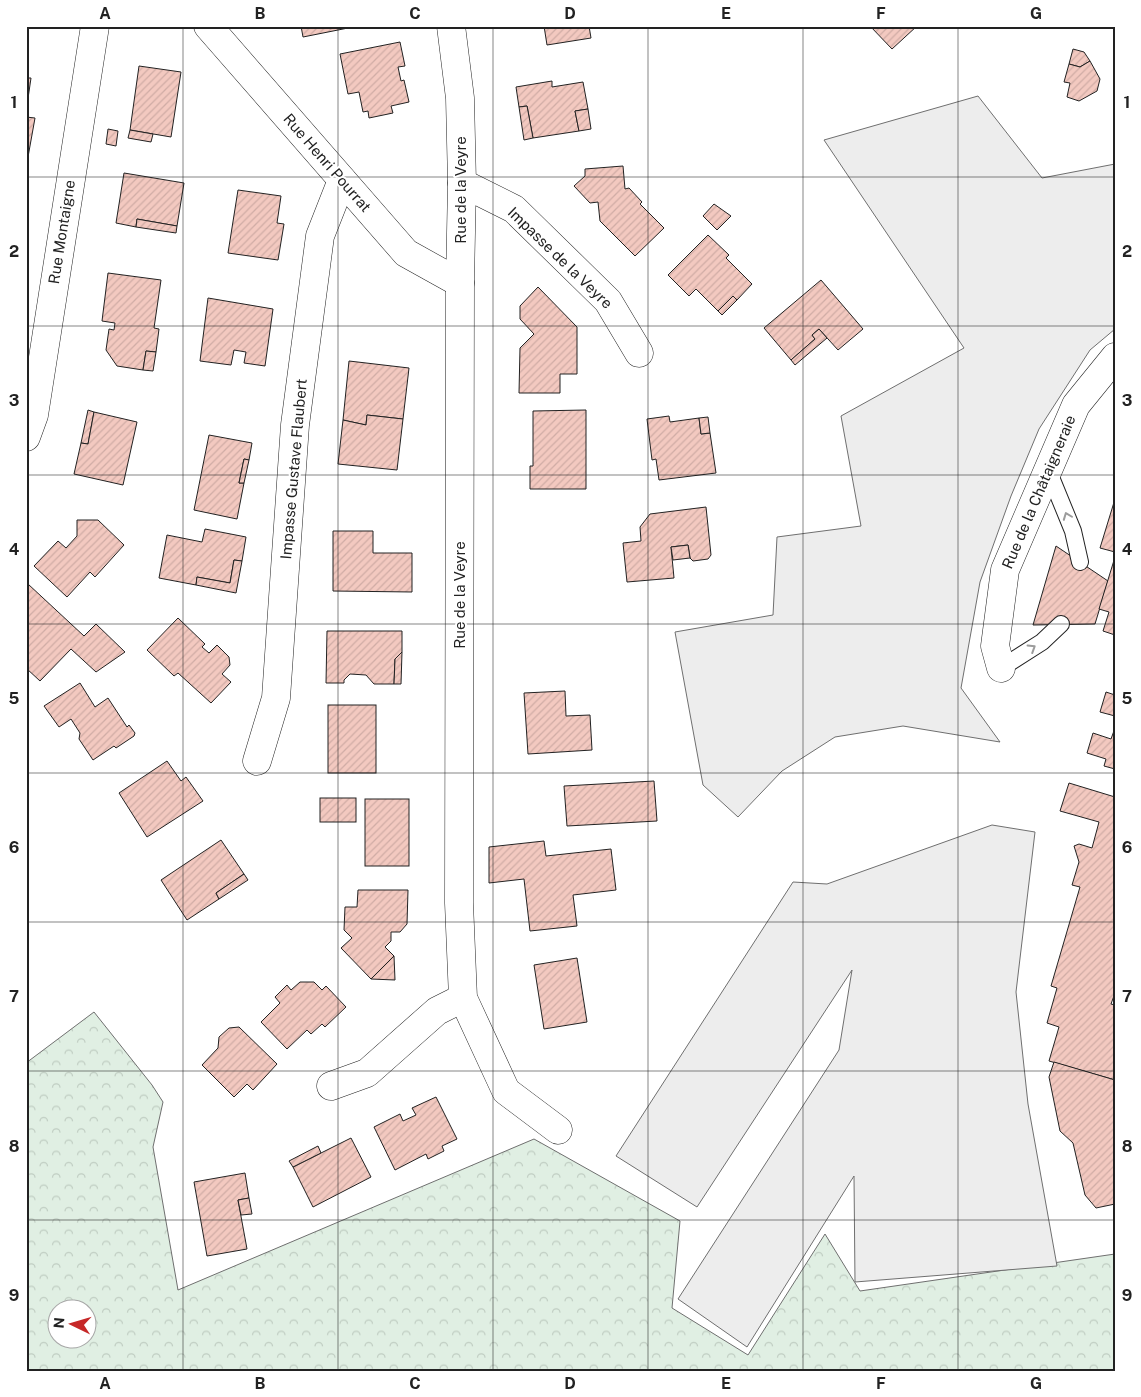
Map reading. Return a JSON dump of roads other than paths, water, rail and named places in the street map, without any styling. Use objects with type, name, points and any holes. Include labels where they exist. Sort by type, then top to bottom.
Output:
[{"type":"street","name":"Rue Montaigne","points":[[26,436],[34,415],[95,26]]},
{"type":"street","name":"Rue Henri Pourrat","points":[[208,26],[406,253],[460,283]]},
{"type":"street","name":"Rue de la Veyre","points":[[451,26],[460,98],[462,183],[460,283],[459,902],[463,998],[506,1091],[558,1130]]},
{"type":"street","name":"Impasse Gustave Flaubert","points":[[257,761],[276,698],[295,425],[320,236],[342,180]]},
{"type":"street","name":"Impasse de la Veyre","points":[[462,183],[514,209],[608,301],[639,353]]},
{"type":"street","name":"Rue de la Châtaigneraie","points":[[1001,668],[995,646],[1005,570],[1076,405],[1115,357]]},
{"type":"street","points":[[331,1086],[367,1074],[437,1011],[463,998]]},
{"type":"lane","points":[[1048,470],[1073,531],[1080,562]]},
{"type":"lane","points":[[1001,668],[1042,642],[1061,624]]}]
